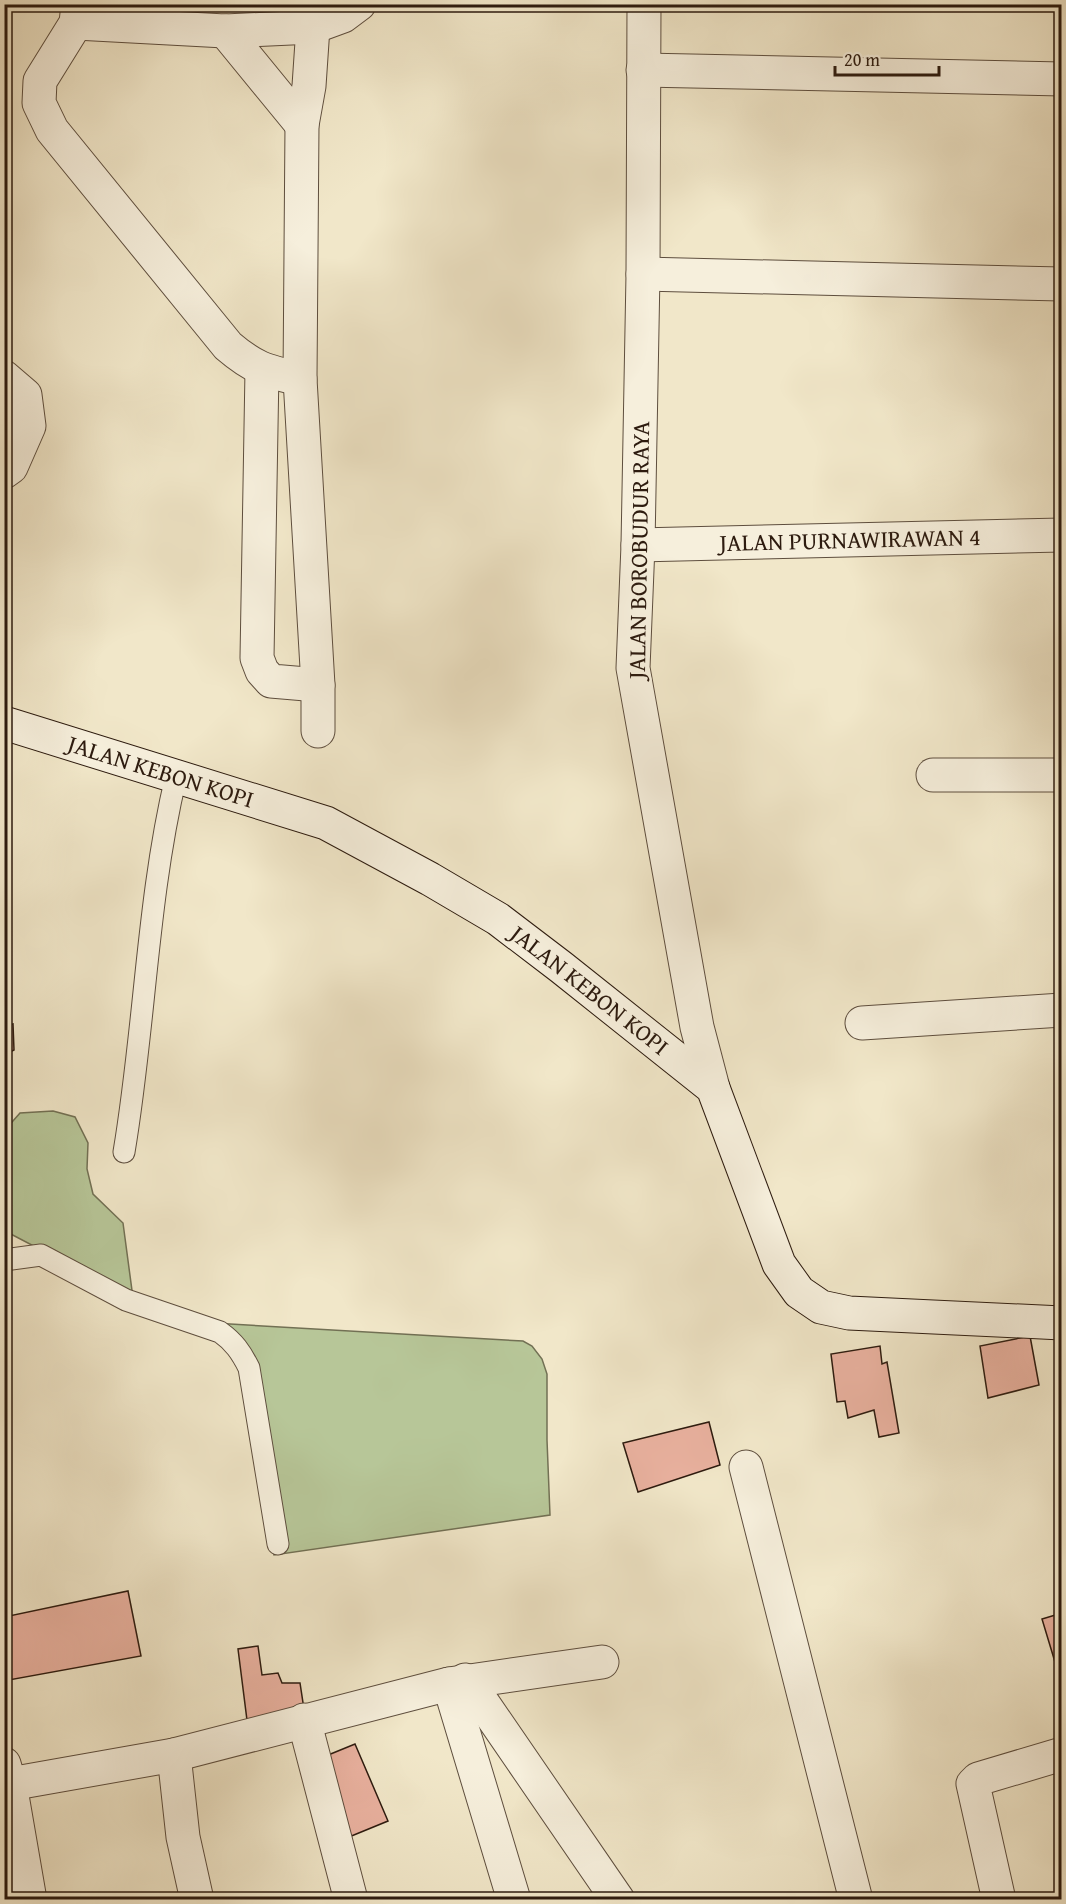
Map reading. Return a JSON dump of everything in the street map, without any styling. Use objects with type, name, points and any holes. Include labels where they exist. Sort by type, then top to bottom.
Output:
[{"type":"street","points":[[300,379],[262,370],[245,361],[213,330],[52,129],[39,103],[40,81],[77,14],[225,31],[313,27],[343,16],[359,4]]},
{"type":"street","name":"JALAN BOROBUDUR RAYA","points":[[644,4],[644,274],[633,668],[698,1027],[713,1088]]},
{"type":"street","points":[[313,27],[309,86],[302,125],[300,379],[318,685],[318,731]]},
{"type":"street","points":[[225,31],[302,125]]},
{"type":"street","points":[[643,70],[1062,79]]},
{"type":"street","points":[[644,274],[1062,284]]},
{"type":"street","points":[[262,370],[257,658],[262,671],[271,681],[318,685]]},
{"type":"street","points":[[4,378],[25,395],[29,426],[10,467],[4,472]]},
{"type":"street","name":"JALAN PURNAWIRAWAN 4","points":[[638,546],[1062,535]]},
{"type":"street","points":[[259,542],[310,545]]},
{"type":"street","name":"JALAN KEBON KOPI","points":[[4,723],[326,823],[498,919],[713,1088]]},
{"type":"street","points":[[933,775],[1062,775]]},
{"type":"street","points":[[862,1023],[1062,1010]]},
{"type":"street","points":[[713,1088],[779,1264],[799,1292],[821,1307],[849,1313],[1062,1323]]},
{"type":"street","points":[[746,1467],[856,1899]]},
{"type":"street","points":[[20,1889],[7,1782],[174,1755],[457,1682],[602,1662]]},
{"type":"street","points":[[457,1682],[514,1899]]},
{"type":"street","points":[[457,1682],[485,1706],[618,1899]]},
{"type":"street","points":[[304,1720],[351,1899]]},
{"type":"street","points":[[999,1899],[973,1784],[978,1779],[1062,1754]]},
{"type":"street","points":[[174,1755],[183,1837],[198,1899]]},
{"type":"lane","points":[[124,1152],[135,1090],[151,936],[168,808],[176,777]]},
{"type":"lane","points":[[4,1260],[41,1255],[126,1300],[220,1332],[231,1340],[241,1351],[249,1368],[278,1544]]},
{"type":"green space","points":[[53,1111],[75,1117],[88,1143],[87,1169],[93,1194],[123,1223],[133,1298],[5,1231],[5,1130],[20,1113]]},
{"type":"green space","points":[[213,1323],[523,1341],[532,1346],[542,1359],[547,1374],[550,1515],[274,1555],[242,1373]]},
{"type":"building","points":[[13,1024],[14,1050],[4,1055],[4,1026]]},
{"type":"building","points":[[1030,1336],[1039,1385],[988,1398],[980,1346]]},
{"type":"building","points":[[880,1346],[882,1364],[887,1362],[899,1433],[879,1437],[874,1410],[848,1418],[845,1401],[837,1402],[831,1354]]},
{"type":"building","points":[[709,1422],[720,1465],[638,1492],[623,1443]]},
{"type":"building","points":[[128,1591],[141,1656],[9,1680],[4,1650],[4,1617]]},
{"type":"building","points":[[1062,1613],[1062,1671],[1058,1672],[1042,1619]]},
{"type":"building","points":[[258,1646],[262,1675],[278,1673],[282,1683],[300,1683],[305,1716],[248,1728],[238,1649]]},
{"type":"building","points":[[355,1744],[388,1821],[349,1837],[316,1760]]}]
